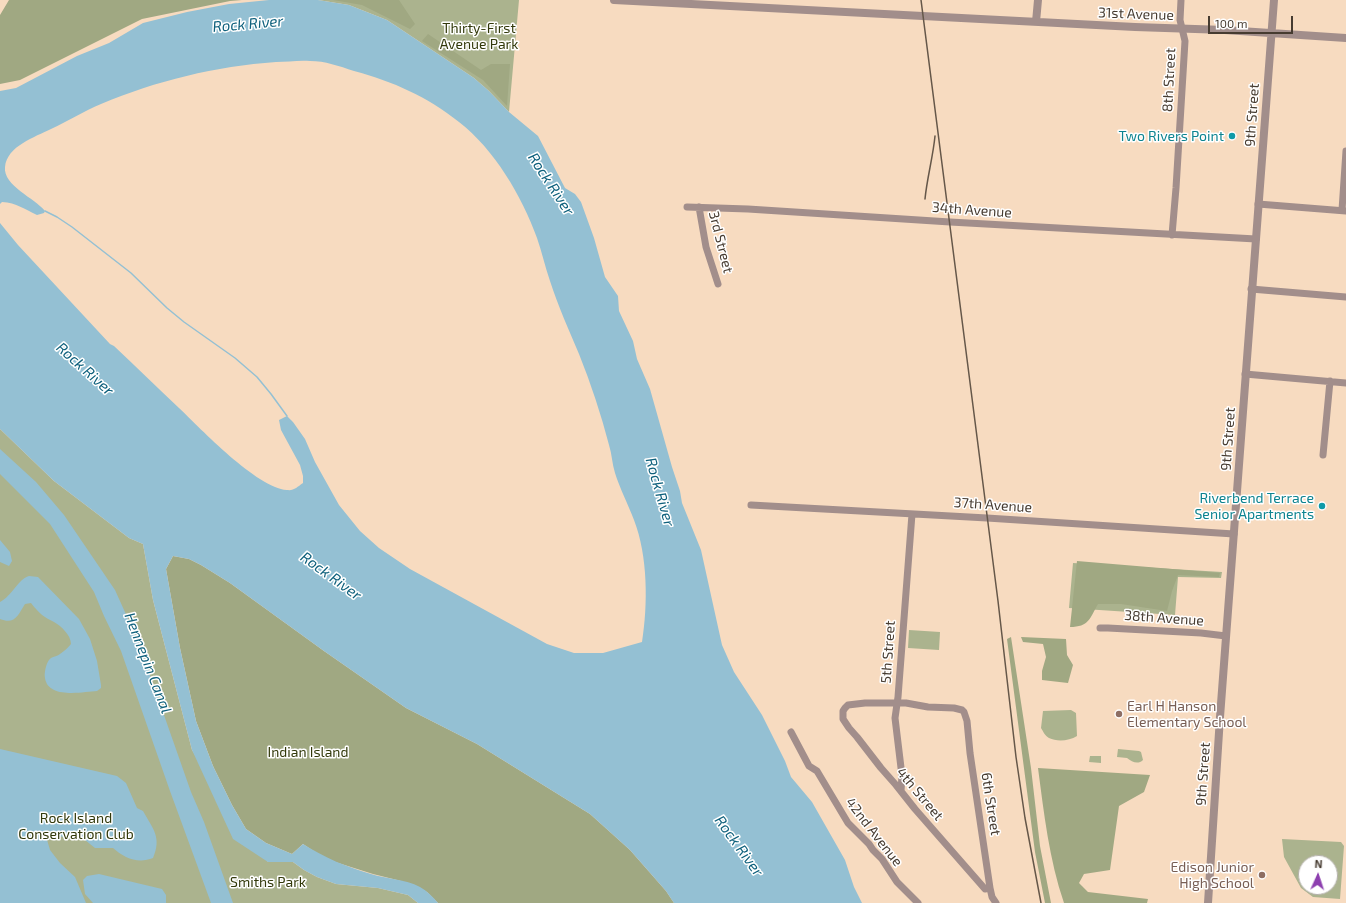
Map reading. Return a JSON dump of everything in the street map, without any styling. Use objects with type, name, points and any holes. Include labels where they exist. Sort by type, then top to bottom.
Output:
[{"type":"street","name":"31st Avenue","points":[[614,0],[1346,38]]},
{"type":"street","points":[[1036,22],[1038,0]]},
{"type":"street","name":"8th Street","points":[[1172,235],[1185,41],[1180,20],[1181,0]]},
{"type":"street","name":"9th Street","points":[[1208,903],[1245,374],[1274,0]]},
{"type":"street","points":[[1258,204],[1344,210],[1346,151]]},
{"type":"street","name":"34th Avenue","points":[[687,207],[748,209],[1256,239]]},
{"type":"street","name":"3rd Street","points":[[699,207],[706,247],[718,284]]},
{"type":"street","points":[[1252,289],[1346,297]]},
{"type":"street","points":[[1245,374],[1346,383]]},
{"type":"street","points":[[1323,455],[1330,381]]},
{"type":"street","name":"37th Avenue","points":[[751,505],[1234,534]]},
{"type":"street","name":"5th Street","points":[[901,791],[902,776],[895,718],[912,514]]},
{"type":"street","name":"38th Avenue","points":[[1100,628],[1201,633],[1226,636]]},
{"type":"street","name":"4th Street","points":[[897,703],[858,703],[848,705],[842,715],[845,723],[915,809],[985,889],[990,888]]},
{"type":"street","name":"6th Street","points":[[897,703],[928,707],[954,708],[962,710],[966,716],[970,754],[990,888],[992,897],[996,903]]},
{"type":"street","name":"42nd Avenue","points":[[791,732],[809,766],[817,771],[848,823],[882,859],[897,882],[918,903]]},
{"type":"green space","points":[[9,0],[242,0],[230,1],[142,19],[20,80],[0,84],[0,15]]},
{"type":"green space","name":"Thirty-First Avenue Park","points":[[318,0],[519,0],[509,112],[474,78],[387,20],[349,5]]},
{"type":"green space","points":[[333,0],[399,0],[415,24],[410,29],[362,5]]},
{"type":"green space","points":[[428,34],[481,70],[491,64],[510,64],[507,106],[483,80],[422,41]]},
{"type":"green space","points":[[0,429],[54,481],[129,538],[143,544],[153,600],[192,750],[268,862],[293,862],[317,877],[336,884],[378,888],[408,895],[418,903],[0,903]]},
{"type":"green space","name":"Indian Island","points":[[173,556],[189,559],[201,565],[230,583],[406,708],[477,744],[590,814],[630,850],[666,891],[674,903],[438,903],[427,892],[401,881],[335,862],[318,854],[303,844],[292,854],[266,843],[246,829],[232,805],[213,766],[196,721],[180,648],[166,569]]},
{"type":"green space","points":[[1077,561],[1220,573],[1219,577],[1178,575],[1167,611],[1121,604],[1098,604],[1088,621],[1076,627],[1070,627]]},
{"type":"green space","points":[[1073,563],[1222,572],[1221,578],[1178,577],[1175,615],[1069,608]]},
{"type":"green space","points":[[909,630],[940,632],[939,650],[908,648]]},
{"type":"green space","points":[[1011,637],[1031,768],[1040,846],[1051,903],[1045,903],[1035,852],[1007,639]]},
{"type":"green space","points":[[1021,637],[1066,639],[1067,655],[1073,665],[1068,683],[1042,680],[1042,671],[1046,657],[1043,644],[1023,642]]},
{"type":"green space","points":[[1071,710],[1076,713],[1077,736],[1067,740],[1059,740],[1046,736],[1041,728],[1043,711]]},
{"type":"green space","points":[[1118,749],[1139,751],[1141,752],[1143,760],[1137,763],[1127,758],[1117,757]]},
{"type":"green space","points":[[1090,756],[1101,756],[1101,763],[1089,762]]},
{"type":"green space","points":[[1038,768],[1150,775],[1144,792],[1119,806],[1110,870],[1084,874],[1079,883],[1088,892],[1148,899],[1147,903],[1064,903],[1054,870]]},
{"type":"green space","points":[[1282,839],[1341,842],[1344,846],[1340,899],[1313,897],[1310,895],[1338,895],[1338,855],[1298,855],[1298,883],[1284,857]]},
{"type":"water","name":"Rock River","points":[[269,0],[318,0],[349,5],[387,20],[474,78],[509,112],[538,136],[565,188],[575,194],[581,202],[594,238],[605,277],[618,296],[619,311],[633,341],[637,359],[650,389],[680,491],[682,503],[701,550],[722,645],[734,672],[762,715],[785,761],[791,777],[812,802],[845,860],[854,887],[862,903],[674,903],[666,891],[630,850],[590,814],[477,744],[406,708],[230,583],[201,565],[189,559],[173,556],[166,569],[180,648],[196,721],[213,766],[232,805],[246,829],[266,843],[292,854],[303,844],[336,862],[377,876],[414,884],[425,890],[438,903],[418,903],[408,895],[378,888],[336,884],[317,877],[293,862],[268,862],[233,839],[192,750],[153,600],[143,544],[129,538],[54,481],[0,429],[0,223],[18,245],[110,344],[114,346],[215,443],[245,469],[275,487],[289,490],[294,489],[303,483],[303,476],[300,465],[281,430],[279,420],[287,416],[305,439],[315,462],[339,505],[360,531],[379,548],[410,569],[547,644],[574,653],[603,653],[642,642],[646,597],[646,581],[639,534],[615,473],[606,433],[592,388],[556,300],[539,243],[531,222],[506,174],[484,146],[459,122],[422,97],[383,80],[316,61],[254,64],[187,76],[143,88],[101,104],[23,143],[11,153],[7,160],[5,167],[6,174],[14,186],[45,211],[44,213],[37,215],[12,204],[2,202],[0,204],[0,91],[16,88],[77,56],[109,43],[143,23],[187,12],[229,4]]},
{"type":"water","points":[[0,449],[36,482],[64,515],[115,590],[138,641],[191,792],[204,822],[233,903],[211,903],[121,651],[94,592],[50,524],[0,474]]},
{"type":"water","points":[[0,540],[10,552],[12,561],[9,566],[0,562]]},
{"type":"water","points":[[29,576],[38,577],[79,619],[90,639],[97,661],[101,688],[97,691],[66,693],[59,692],[47,685],[45,674],[46,666],[49,660],[59,655],[71,644],[71,641],[62,628],[41,614],[31,603],[25,604],[13,620],[5,621],[0,619],[0,602],[8,596],[22,580]]},
{"type":"water","points":[[0,749],[117,776],[126,783],[137,808],[143,811],[153,828],[157,844],[153,858],[147,860],[132,859],[122,855],[113,848],[95,848],[85,840],[57,836],[48,830],[45,833],[50,850],[60,863],[75,877],[86,903],[0,903]]},
{"type":"water","points":[[99,874],[162,889],[166,895],[166,903],[93,903],[85,894],[83,880],[87,876]]},
{"type":"waterway","points":[[45,211],[72,227],[131,273],[167,308],[184,322],[235,358],[257,377],[287,416]]},
{"type":"railway","points":[[921,0],[998,601],[1016,757],[1025,818],[1041,903]]},
{"type":"railway","points":[[925,199],[935,136]]},
{"type":"place","name":"Two Rivers Point","points":[[1232,136]]},
{"type":"place","name":"Riverbend Terrace Senior Apartments","points":[[1322,506]]},
{"type":"place","name":"Earl H Hanson Elementary School","points":[[1119,714]]},
{"type":"place","name":"Edison Junior High School","points":[[1262,875]]},
{"type":"water label","name":"Hennepin Canal","points":[[148,663]]},
{"type":"park label","name":"Rock Island Conservation Club","points":[[76,826]]},
{"type":"park label","name":"Smiths Park","points":[[268,882]]}]
